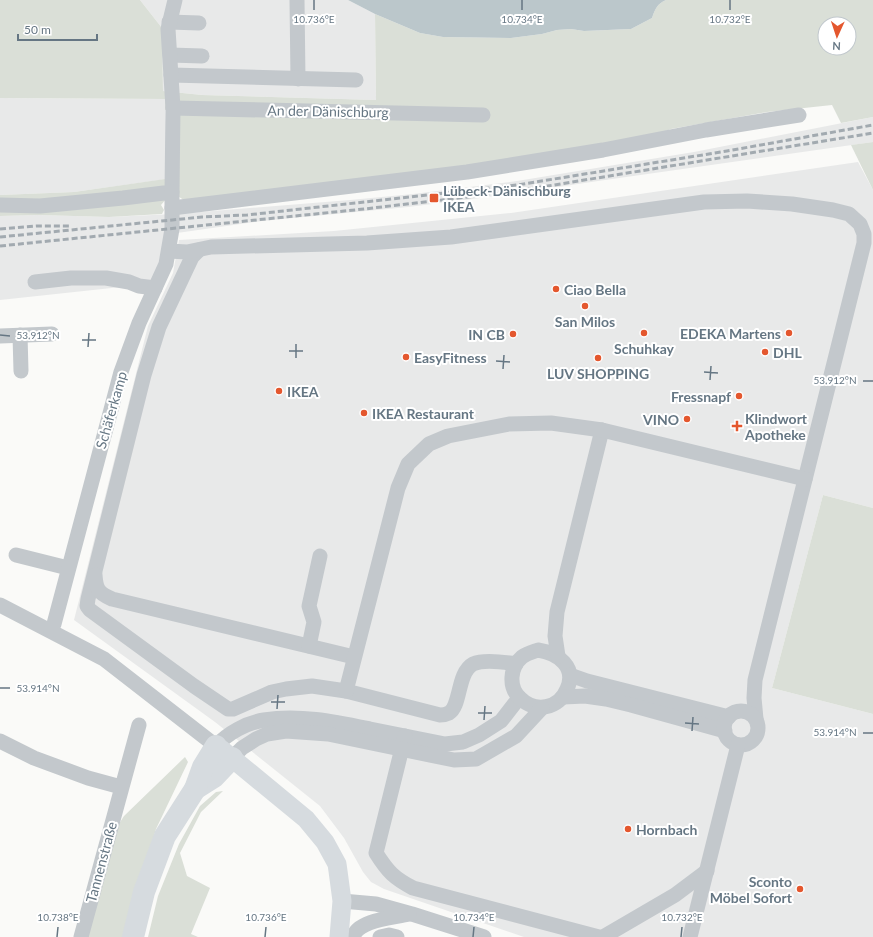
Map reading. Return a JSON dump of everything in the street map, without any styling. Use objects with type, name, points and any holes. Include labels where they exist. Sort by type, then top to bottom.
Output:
[{"type":"highway","points":[[133,937],[144,892],[165,836],[195,789],[203,767],[224,752]]},
{"type":"main road","points":[[224,752],[306,820],[326,842],[336,864],[342,901],[339,937]]},
{"type":"street","points":[[0,206],[40,206],[172,192],[173,108],[169,22],[175,0]]},
{"type":"street","points":[[297,0],[298,79]]},
{"type":"street","points":[[169,22],[199,23]]},
{"type":"street","points":[[170,55],[202,56]]},
{"type":"street","points":[[171,75],[356,80]]},
{"type":"street","name":"An der Dänischburg","points":[[173,108],[483,115]]},
{"type":"street","points":[[172,208],[467,172],[603,150],[706,130],[799,115]]},
{"type":"street","name":"Schäferkamp","points":[[51,630],[54,624],[121,372],[130,346],[166,264],[173,225],[172,192]]},
{"type":"street","points":[[169,251],[187,252],[211,247],[367,243],[450,237],[704,202],[747,201],[792,204],[834,210],[849,214],[860,224],[864,234],[864,243],[755,680],[754,698],[758,732],[751,742],[745,745],[738,745],[727,738],[724,731],[725,724],[734,714],[755,680]]},
{"type":"street","points":[[199,250],[192,257],[159,327],[144,375],[87,606],[90,610],[189,682],[228,709],[233,710],[272,692],[312,686],[346,692],[440,715],[449,713],[455,706],[466,672],[473,664],[482,662],[516,664]]},
{"type":"street","points":[[35,282],[71,278],[106,278],[129,282],[139,286],[155,288]]},
{"type":"street","points":[[0,336],[52,334]]},
{"type":"street","points":[[20,335],[21,371]]},
{"type":"street","points":[[346,692],[398,488],[408,464],[429,444],[448,436],[509,424],[551,423],[602,430],[805,479]]},
{"type":"street","points":[[558,656],[555,636],[557,612],[602,430]]},
{"type":"street","points":[[16,555],[68,568]]},
{"type":"street","points":[[309,646],[314,622],[309,606],[320,556]]},
{"type":"street","points":[[95,575],[97,588],[102,595],[112,599],[354,657]]},
{"type":"street","points":[[0,605],[51,630],[104,659],[224,752]]},
{"type":"street","points":[[538,650],[557,612]]},
{"type":"street","points":[[538,650],[549,652],[558,656],[564,662],[570,675],[568,688],[563,697],[557,703],[542,708],[530,706],[519,698],[515,692],[512,679],[513,670],[522,657],[538,650]]},
{"type":"street","points":[[466,672],[475,670],[489,670],[502,673],[512,679]]},
{"type":"street","points":[[570,675],[616,688],[724,731]]},
{"type":"street","points":[[606,700],[614,696],[616,688]]},
{"type":"street","points":[[563,697],[585,696],[671,711],[695,708],[734,714],[747,712],[756,719]]},
{"type":"street","points":[[224,752],[242,748],[267,734],[286,731],[328,734],[404,743],[445,744],[463,742],[479,735],[501,720],[519,698]]},
{"type":"street","points":[[224,752],[225,737],[244,727],[263,720],[291,718],[330,721],[404,743],[454,760],[476,759],[516,736],[542,708]]},
{"type":"street","name":"Tannenstraße","points":[[81,937],[139,725]]},
{"type":"street","points":[[0,742],[34,758],[88,778],[121,787]]},
{"type":"street","points":[[404,743],[376,853],[386,868],[398,881],[414,888],[599,937]]},
{"type":"street","points":[[690,937],[738,745]]},
{"type":"street","points":[[603,937],[675,895],[707,871]]},
{"type":"street","points":[[342,901],[376,904],[484,937]]},
{"type":"street","points":[[353,937],[354,932],[368,923],[412,914]]},
{"type":"street","points":[[380,937],[389,935],[397,937]]},
{"type":"shaded area","points":[[0,0],[140,0],[162,28],[163,91],[202,95],[376,100],[375,14],[420,33],[443,37],[511,38],[542,34],[557,30],[571,29],[584,31],[631,29],[652,18],[660,3],[666,0],[873,0],[873,117],[841,123],[832,105],[767,112],[671,129],[645,139],[502,164],[188,203],[172,192],[161,205],[164,210],[162,214],[109,217],[39,215],[0,216],[0,195],[74,192],[172,178],[173,108],[165,110],[165,99],[0,98]]},
{"type":"shaded area","points":[[140,0],[348,0],[375,14],[376,100],[202,95],[163,91],[162,28]]},
{"type":"shaded area","points":[[348,0],[666,0],[660,3],[652,18],[631,29],[584,31],[571,29],[557,30],[542,34],[511,38],[443,37],[420,33],[375,14]]},
{"type":"shaded area","points":[[0,98],[165,99],[167,179],[74,192],[0,195]]},
{"type":"shaded area","points":[[873,117],[873,142],[511,194],[408,207],[262,221],[177,233],[152,280],[121,287],[0,300],[0,216],[39,215],[109,217],[175,214],[413,194],[517,181],[694,152]]},
{"type":"shaded area","points":[[873,142],[873,190],[851,145]]},
{"type":"shaded area","points":[[858,162],[873,190],[873,508],[823,495],[772,688],[873,714],[873,937],[524,937],[384,889],[371,882],[363,872],[344,838],[320,806],[215,722],[74,620],[148,326],[173,273],[179,240],[334,231],[511,213]]},
{"type":"shaded area","points":[[823,495],[873,508],[873,714],[772,688]]},
{"type":"shaded area","points":[[185,757],[188,762],[156,829],[125,937],[87,937],[117,827],[124,816]]},
{"type":"shaded area","points":[[223,791],[201,812],[180,853],[187,876],[210,888],[191,934],[198,937],[148,937],[158,896],[179,844],[200,806],[216,792]]},
{"type":"railway","points":[[0,237],[202,217],[247,215],[517,185],[727,151],[873,125]]},
{"type":"railway","points":[[0,246],[364,209],[511,192],[873,133]]},
{"type":"railway","points":[[0,229],[37,226],[70,226]]},
{"type":"place","name":"Lübeck-Dänischburg IKEA","points":[[434,198]]},
{"type":"place","name":"Ciao Bella","points":[[556,289]]},
{"type":"place","name":"San Milos","points":[[585,306]]},
{"type":"place","name":"Schuhkay","points":[[644,333]]},
{"type":"place","name":"EDEKA Martens","points":[[789,333]]},
{"type":"place","name":"IN CB","points":[[513,334]]},
{"type":"place","name":"DHL","points":[[765,352]]},
{"type":"place","name":"EasyFitness","points":[[406,357]]},
{"type":"place","name":"LUV SHOPPING","points":[[598,358]]},
{"type":"place","name":"IKEA","points":[[279,391]]},
{"type":"place","name":"Fressnapf","points":[[739,396]]},
{"type":"place","name":"IKEA Restaurant","points":[[364,413]]},
{"type":"place","name":"VINO","points":[[687,419]]},
{"type":"place","name":"Klindwort Apotheke","points":[[737,426]]},
{"type":"place","name":"Hornbach","points":[[628,829]]},
{"type":"place","name":"Sconto Möbel Sofort","points":[[800,889]]}]
